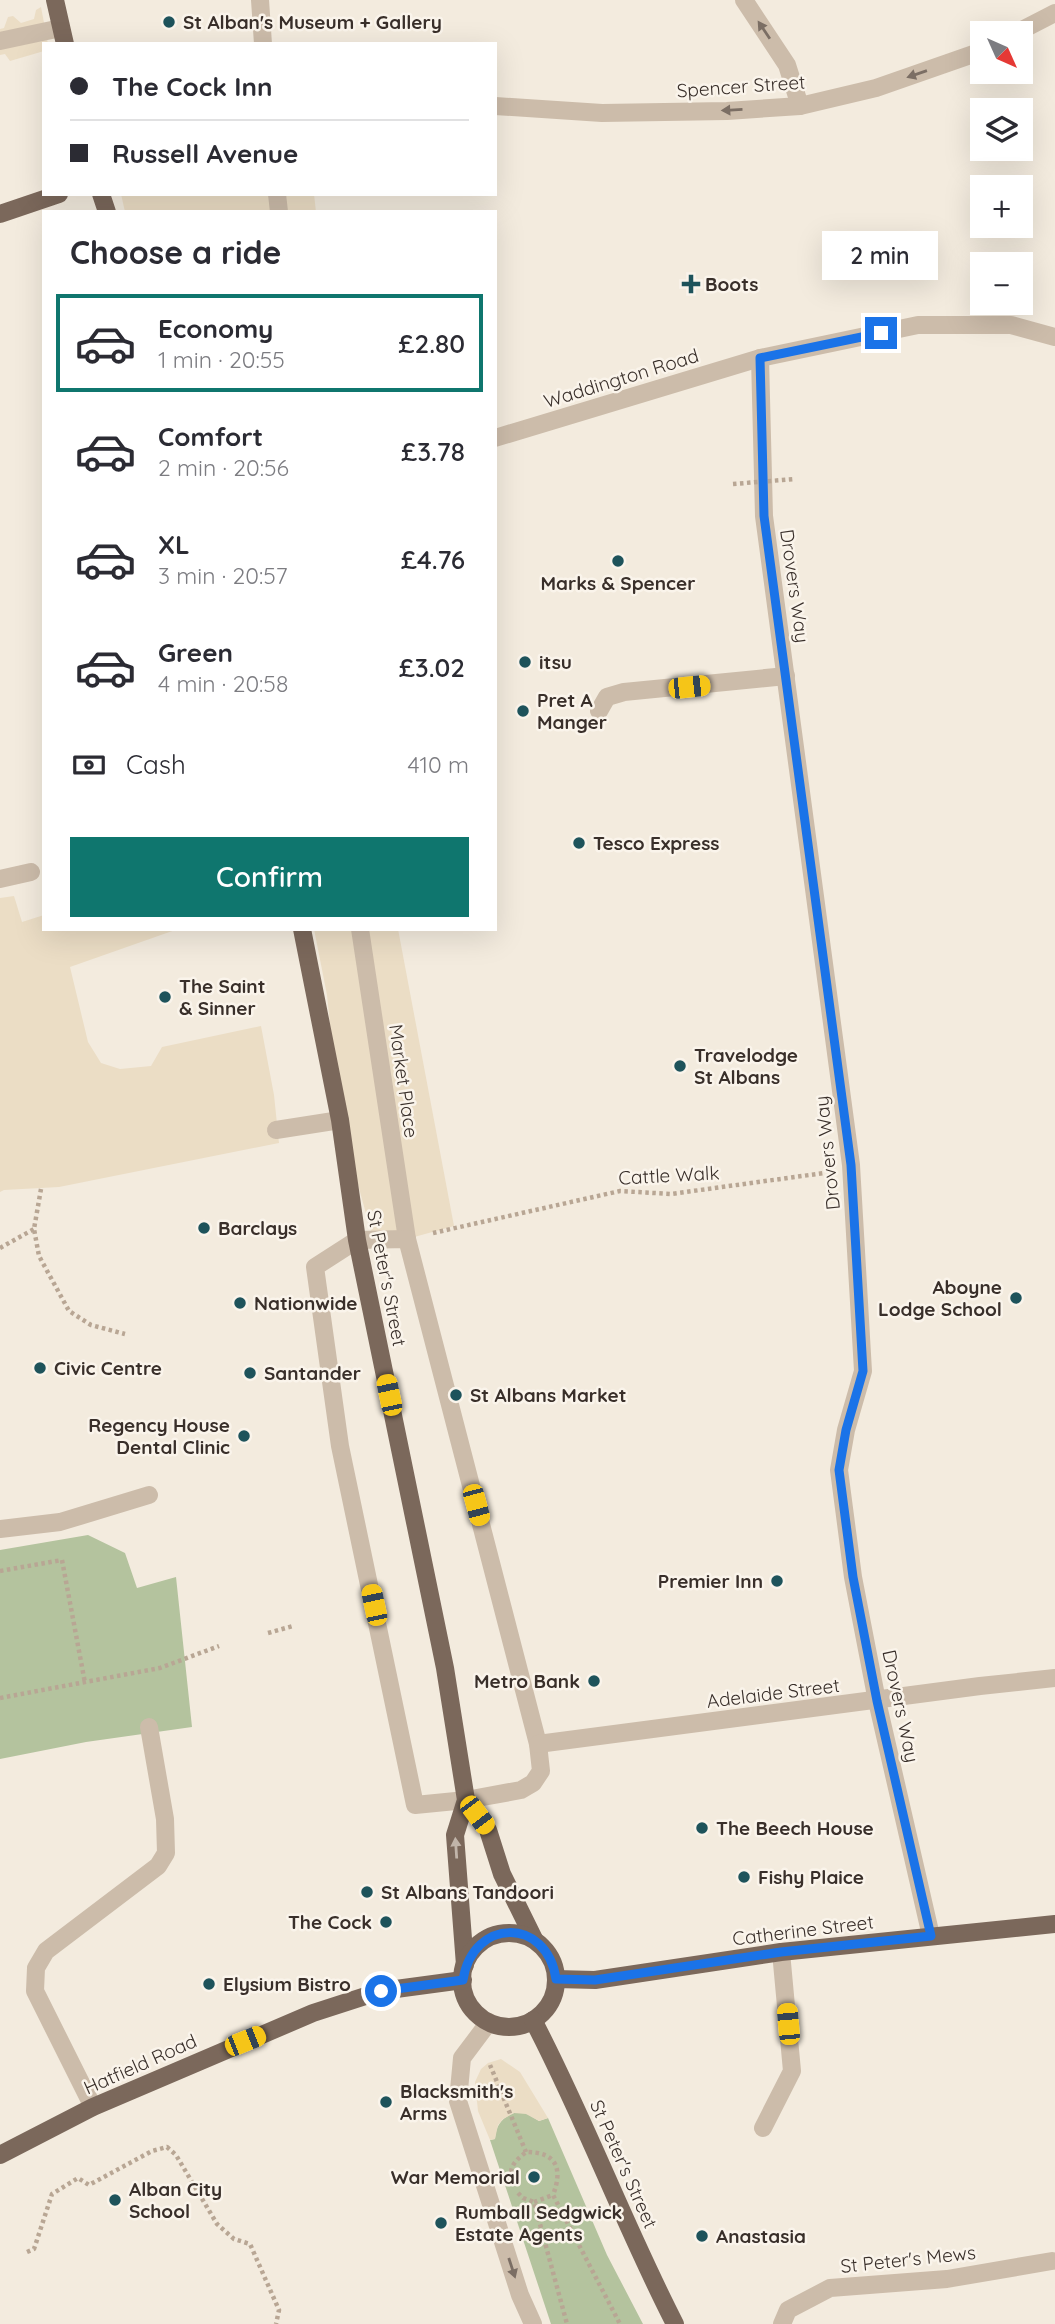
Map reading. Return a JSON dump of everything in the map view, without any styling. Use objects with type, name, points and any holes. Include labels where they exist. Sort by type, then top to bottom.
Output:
[{"type":"main road","points":[[55,0],[63,36]]},
{"type":"main road","points":[[0,214],[54,196]]},
{"type":"main road","name":"St Peter's Street","points":[[302,931],[340,1120],[357,1240],[445,1668],[466,1800],[455,1835],[464,1972]]},
{"type":"main road","name":"St Peter's Street","points":[[466,1800],[488,1830],[502,1874],[534,1940]]},
{"type":"main road","name":"Catherine Street","points":[[556,1979],[595,1980],[781,1952],[1055,1924]]},
{"type":"main road","points":[[521,1934],[534,1940],[550,1956],[556,1979],[554,1995],[545,2010],[533,2020],[511,2026],[489,2022],[478,2015],[470,2005],[464,1993],[464,1972],[471,1952],[481,1943],[493,1936],[521,1934]]},
{"type":"main road","name":"Hatfield Road","points":[[0,2155],[93,2107],[313,2013],[381,1991],[464,1972]]},
{"type":"main road","name":"St Peter's Street","points":[[533,2020],[579,2112],[646,2268],[675,2324]]},
{"type":"street","points":[[260,0],[263,42]]},
{"type":"street","points":[[744,0],[787,65],[800,106]]},
{"type":"street","points":[[1033,24],[1055,13]]},
{"type":"street","points":[[0,41],[63,36]]},
{"type":"street","name":"Spencer Street","points":[[497,106],[602,113],[726,111],[800,106],[876,88],[970,55]]},
{"type":"street","name":"Waddington Road","points":[[499,436],[760,358],[918,325],[1011,325],[1055,337]]},
{"type":"street","name":"Drovers Way","points":[[760,358],[764,516],[851,1165],[863,1371],[846,1430],[839,1470],[853,1577],[877,1701],[931,1936]]},
{"type":"street","points":[[599,711],[607,697],[624,692],[786,676]]},
{"type":"street","points":[[0,879],[31,872]]},
{"type":"street","name":"Market Place","points":[[357,1240],[315,1267],[340,1446],[415,1805],[466,1800],[522,1790],[533,1783],[541,1771],[538,1744],[407,1239],[360,931]]},
{"type":"street","points":[[276,1130],[340,1120]]},
{"type":"street","points":[[357,1240],[407,1239]]},
{"type":"street","points":[[0,1529],[60,1522],[149,1495]]},
{"type":"street","name":"Adelaide Street","points":[[538,1744],[1055,1678]]},
{"type":"street","points":[[93,2107],[35,1991],[36,1968],[46,1951],[158,1866],[166,1853],[165,1819],[149,1727]]},
{"type":"street","points":[[763,2128],[792,2071],[781,1952]]},
{"type":"street","points":[[489,2022],[462,2058],[458,2101],[520,2295],[533,2324]]},
{"type":"street","name":"St Peter's Mews","points":[[782,2324],[788,2310],[830,2288],[947,2279],[1052,2261]]},
{"type":"path","points":[[733,485],[795,479]]},
{"type":"path","name":"Cattle Walk","points":[[407,1239],[620,1191],[671,1194],[835,1172],[851,1165]]},
{"type":"path","points":[[41,1189],[34,1229],[39,1256],[69,1311],[90,1325],[125,1334]]},
{"type":"path","points":[[0,1248],[34,1229]]},
{"type":"path","points":[[0,1571],[62,1560],[85,1683]]},
{"type":"path","points":[[268,1633],[293,1626]]},
{"type":"path","points":[[0,1698],[160,1668],[219,1646]]},
{"type":"path","points":[[462,2058],[488,2063],[492,2067],[526,2152]]},
{"type":"path","points":[[27,2252],[34,2249],[52,2194],[78,2178],[89,2185],[152,2151],[167,2147],[176,2155],[217,2224],[234,2239],[250,2244],[279,2310],[276,2324]]},
{"type":"path","points":[[526,2152],[543,2153],[556,2165],[559,2173],[553,2195],[620,2324]]},
{"type":"path","points":[[526,2152],[512,2167],[512,2182],[523,2198],[534,2202],[553,2195]]},
{"type":"path","points":[[534,2202],[567,2324]]},
{"type":"green space","points":[[88,1535],[125,1553],[137,1588],[176,1577],[192,1727],[86,1742],[0,1759],[0,1550]]},
{"type":"green space","points":[[514,2113],[526,2113],[539,2121],[548,2118],[607,2255],[643,2324],[551,2324],[490,2140],[495,2139],[500,2123]]},
{"type":"shaded area","points":[[41,7],[48,42],[42,42],[42,52],[10,61],[5,54],[0,55],[0,29],[4,28],[8,17],[13,16],[21,23],[34,19],[36,10]]},
{"type":"shaded area","points":[[121,196],[314,196],[316,210],[125,210]]},
{"type":"shaded area","points":[[14,896],[22,922],[42,916],[42,931],[172,931],[70,967],[88,1042],[101,1063],[120,1069],[151,1066],[162,1047],[261,1026],[274,1095],[279,1143],[59,1187],[0,1192],[0,898]]},
{"type":"shaded area","points":[[314,931],[398,931],[454,1226],[407,1239],[372,1235],[340,1120],[327,995]]},
{"type":"shaded area","points":[[501,2059],[520,2072],[548,2118],[539,2121],[526,2114],[514,2113],[503,2119],[498,2125],[495,2139],[490,2140],[478,2111],[475,2082],[481,2069],[488,2063]]},
{"type":"place","name":"St Alban's Museum + Gallery","points":[[169,22]]},
{"type":"place","name":"Boots","points":[[691,284]]},
{"type":"place","name":"Marks & Spencer","points":[[618,561]]},
{"type":"place","name":"itsu","points":[[525,662]]},
{"type":"place","name":"Pret A Manger","points":[[523,711]]},
{"type":"place","name":"Tesco Express","points":[[579,843]]},
{"type":"place","name":"The Saint & Sinner","points":[[165,997]]},
{"type":"place","name":"Travelodge St Albans","points":[[680,1066]]},
{"type":"place","name":"Barclays","points":[[204,1228]]},
{"type":"place","name":"Aboyne Lodge School","points":[[1016,1298]]},
{"type":"place","name":"Nationwide","points":[[240,1303]]},
{"type":"place","name":"Civic Centre","points":[[40,1368]]},
{"type":"place","name":"Santander","points":[[250,1373]]},
{"type":"place","name":"St Albans Market","points":[[456,1395]]},
{"type":"place","name":"Regency House Dental Clinic","points":[[244,1436]]},
{"type":"place","name":"Premier Inn","points":[[777,1581]]},
{"type":"place","name":"Metro Bank","points":[[594,1681]]},
{"type":"place","name":"The Beech House","points":[[702,1828]]},
{"type":"place","name":"Fishy Plaice","points":[[744,1877]]},
{"type":"place","name":"St Albans Tandoori","points":[[367,1892]]},
{"type":"place","name":"The Cock","points":[[386,1922]]},
{"type":"place","name":"Elysium Bistro","points":[[209,1984]]},
{"type":"place","name":"Blacksmith's Arms","points":[[386,2102]]},
{"type":"place","name":"War Memorial","points":[[534,2177]]},
{"type":"place","name":"Alban City School","points":[[115,2200]]},
{"type":"place","name":"Rumball Sedgwick Estate Agents","points":[[441,2223]]},
{"type":"place","name":"Anastasia","points":[[702,2236]]},
{"type":"route","points":[[381,1991],[463,1980],[465,1965],[471,1952],[493,1936],[507,1933],[521,1934],[543,1947],[555,1967],[556,1979],[595,1980],[781,1952],[931,1936],[877,1701],[853,1577],[839,1470],[846,1430],[863,1371],[851,1165],[764,516],[760,358],[881,333]]}]
